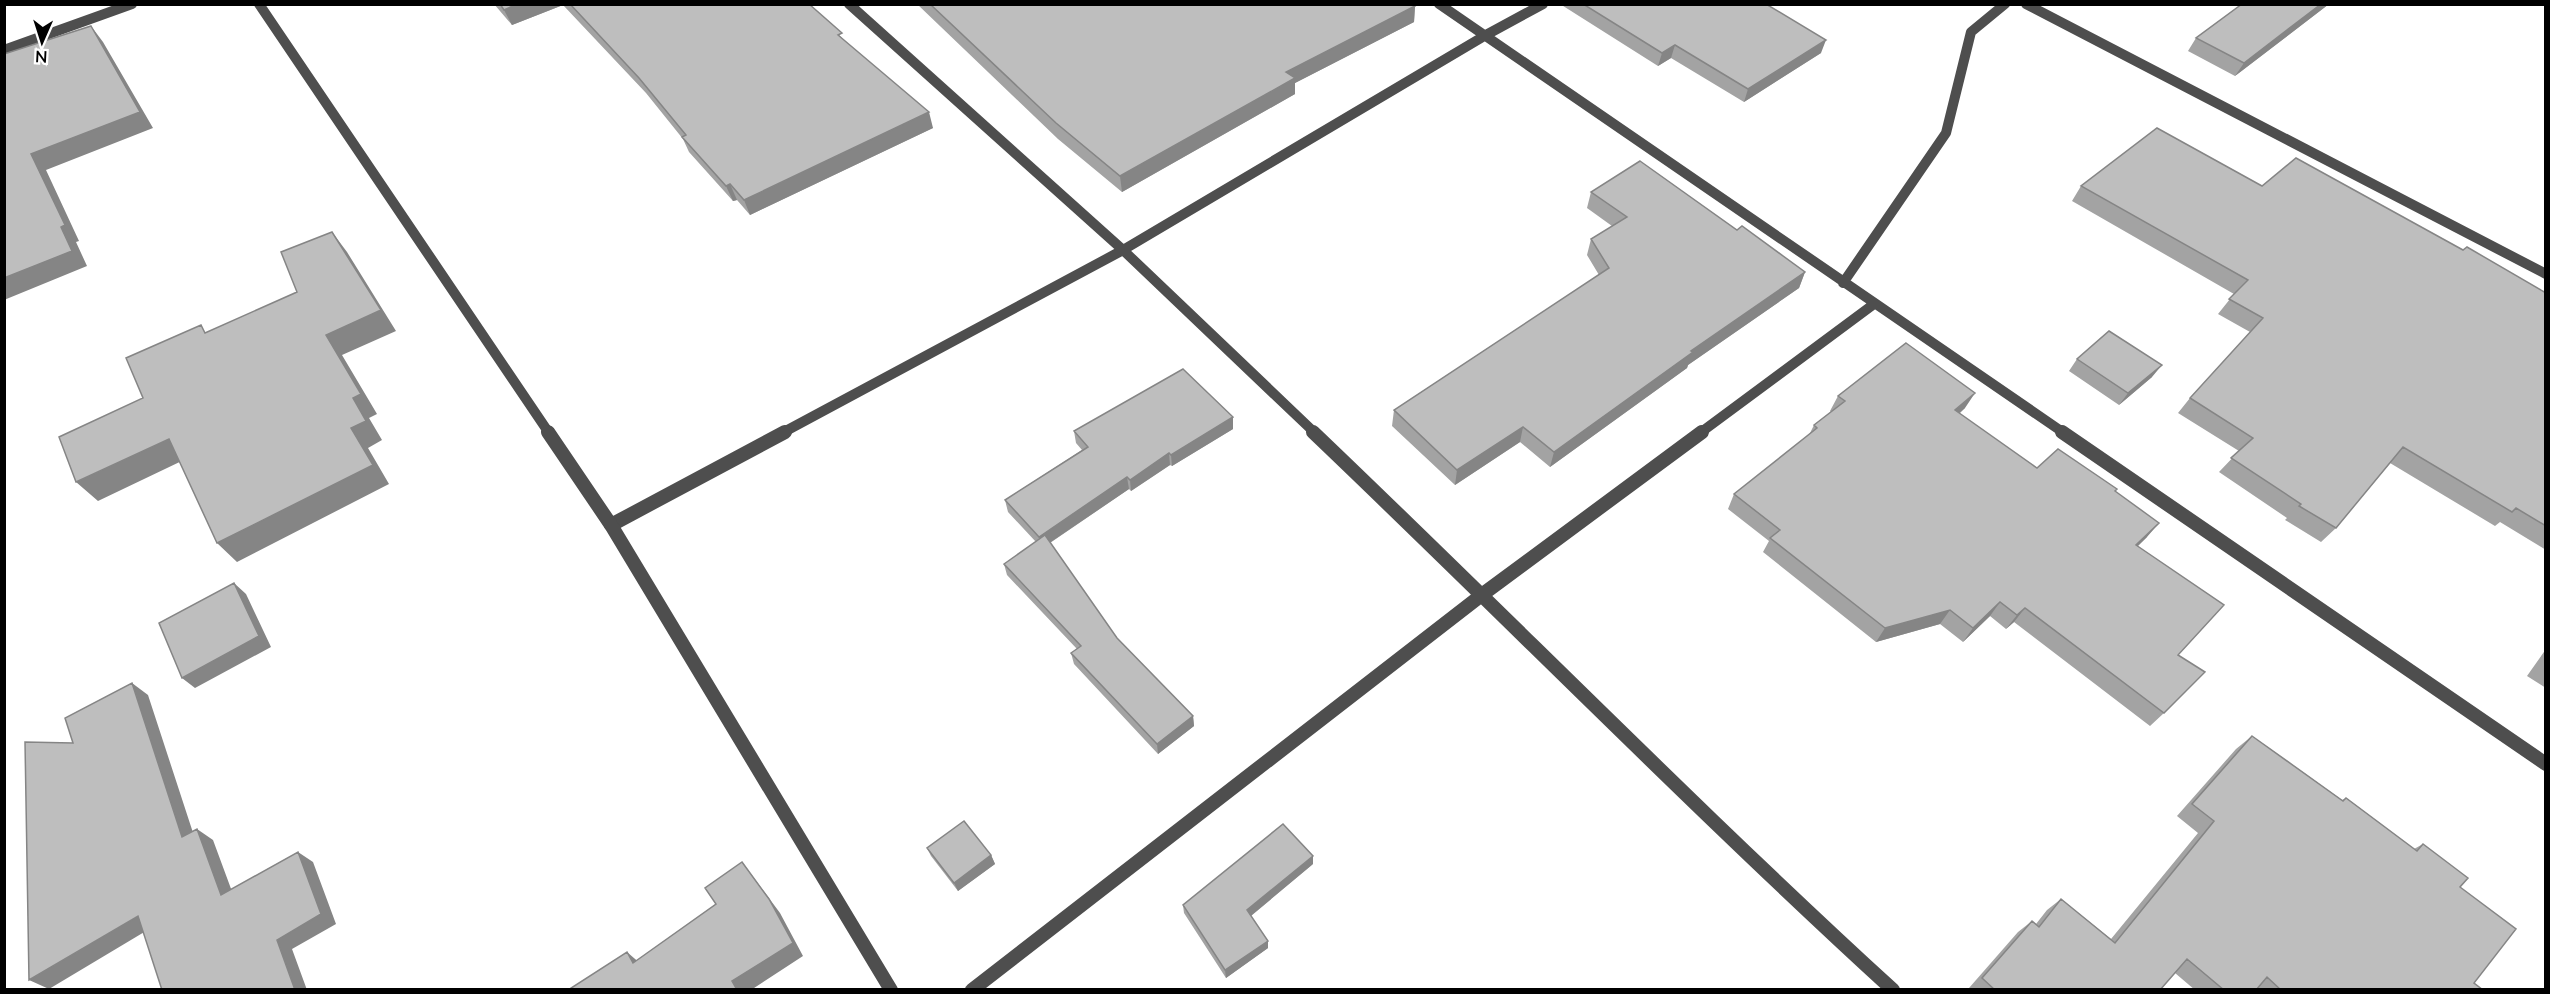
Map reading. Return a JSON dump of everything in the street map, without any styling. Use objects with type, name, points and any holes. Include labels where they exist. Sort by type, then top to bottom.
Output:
[{"type":"street","points":[[4,50],[132,4]]},
{"type":"street","points":[[259,4],[610,525],[891,990]]},
{"type":"street","points":[[849,4],[1123,250],[1483,594],[1784,890],[1893,990]]},
{"type":"street","points":[[1439,4],[2546,764]]},
{"type":"street","points":[[610,525],[1123,250],[1486,35],[1543,4]]},
{"type":"street","points":[[1843,283],[1946,133],[1971,32],[2005,4]]},
{"type":"street","points":[[2026,4],[2546,274]]},
{"type":"street","points":[[972,990],[1483,594],[1874,304]]},
{"type":"building","points":[[500,4],[517,4],[504,10]]},
{"type":"building","points":[[570,4],[809,4],[842,33],[838,35],[929,112],[744,200],[730,184],[726,186],[682,137],[686,135],[639,78]]},
{"type":"building","points":[[930,4],[1413,4],[1415,6],[1286,72],[1295,78],[1120,176],[1056,123]]},
{"type":"building","points":[[1583,4],[1766,4],[1826,40],[1748,89],[1675,45],[1662,53]]},
{"type":"building","points":[[2242,4],[2321,4],[2244,63],[2196,38]]},
{"type":"building","points":[[91,26],[140,112],[31,154],[65,225],[61,227],[72,251],[4,278],[4,54]]},
{"type":"building","points":[[2157,128],[2262,186],[2296,158],[2463,250],[2467,247],[2546,293],[2546,526],[2516,508],[2512,512],[2403,447],[2336,528],[2299,506],[2301,504],[2231,458],[2253,438],[2190,398],[2263,318],[2229,299],[2248,280],[2081,186]]},
{"type":"building","points":[[1640,161],[1737,230],[1742,226],[1805,272],[1691,351],[1693,352],[1554,452],[1523,427],[1457,470],[1394,410],[1609,268],[1591,239],[1627,217],[1591,192]]},
{"type":"building","points":[[332,232],[381,310],[326,335],[361,394],[353,398],[366,421],[351,428],[373,465],[217,543],[169,439],[76,482],[59,437],[143,398],[126,358],[201,325],[205,333],[297,292],[281,252]]},
{"type":"building","points":[[2109,331],[2162,365],[2128,393],[2077,359]]},
{"type":"building","points":[[1906,343],[1975,393],[1955,410],[2037,468],[2058,449],[2117,489],[2115,491],[2159,523],[2136,545],[2224,605],[2178,655],[2205,672],[2164,713],[2025,608],[2017,615],[2000,602],[1973,628],[1950,610],[1885,628],[1770,538],[1780,530],[1734,494],[1817,428],[1814,425],[1845,401],[1838,396]]},
{"type":"building","points":[[1183,369],[1233,417],[1171,455],[1169,453],[1130,480],[1127,477],[1039,537],[1005,500],[1088,447],[1074,431]]},
{"type":"building","points":[[1045,535],[1117,638],[1193,716],[1157,744],[1071,653],[1081,646],[1004,564]]},
{"type":"building","points":[[234,583],[259,636],[182,678],[159,623]]},
{"type":"building","points":[[132,683],[182,837],[197,829],[221,895],[298,852],[321,914],[277,940],[295,990],[162,990],[138,916],[29,980],[25,742],[73,743],[65,718]]},
{"type":"building","points":[[2252,736],[2343,801],[2346,798],[2417,851],[2423,844],[2468,878],[2460,887],[2516,929],[2474,983],[2483,990],[2281,990],[2267,977],[2256,990],[2224,990],[2187,959],[2160,990],[1995,990],[1982,978],[2032,921],[2039,927],[2061,899],[2115,943],[2214,821],[2192,804]]},
{"type":"building","points":[[964,821],[991,855],[954,883],[927,848]]},
{"type":"building","points":[[1283,824],[1313,856],[1247,910],[1268,941],[1225,970],[1183,905]]},
{"type":"building","points":[[742,862],[769,899],[793,943],[732,981],[737,990],[568,990],[627,952],[633,963],[716,904],[705,888]]}]
